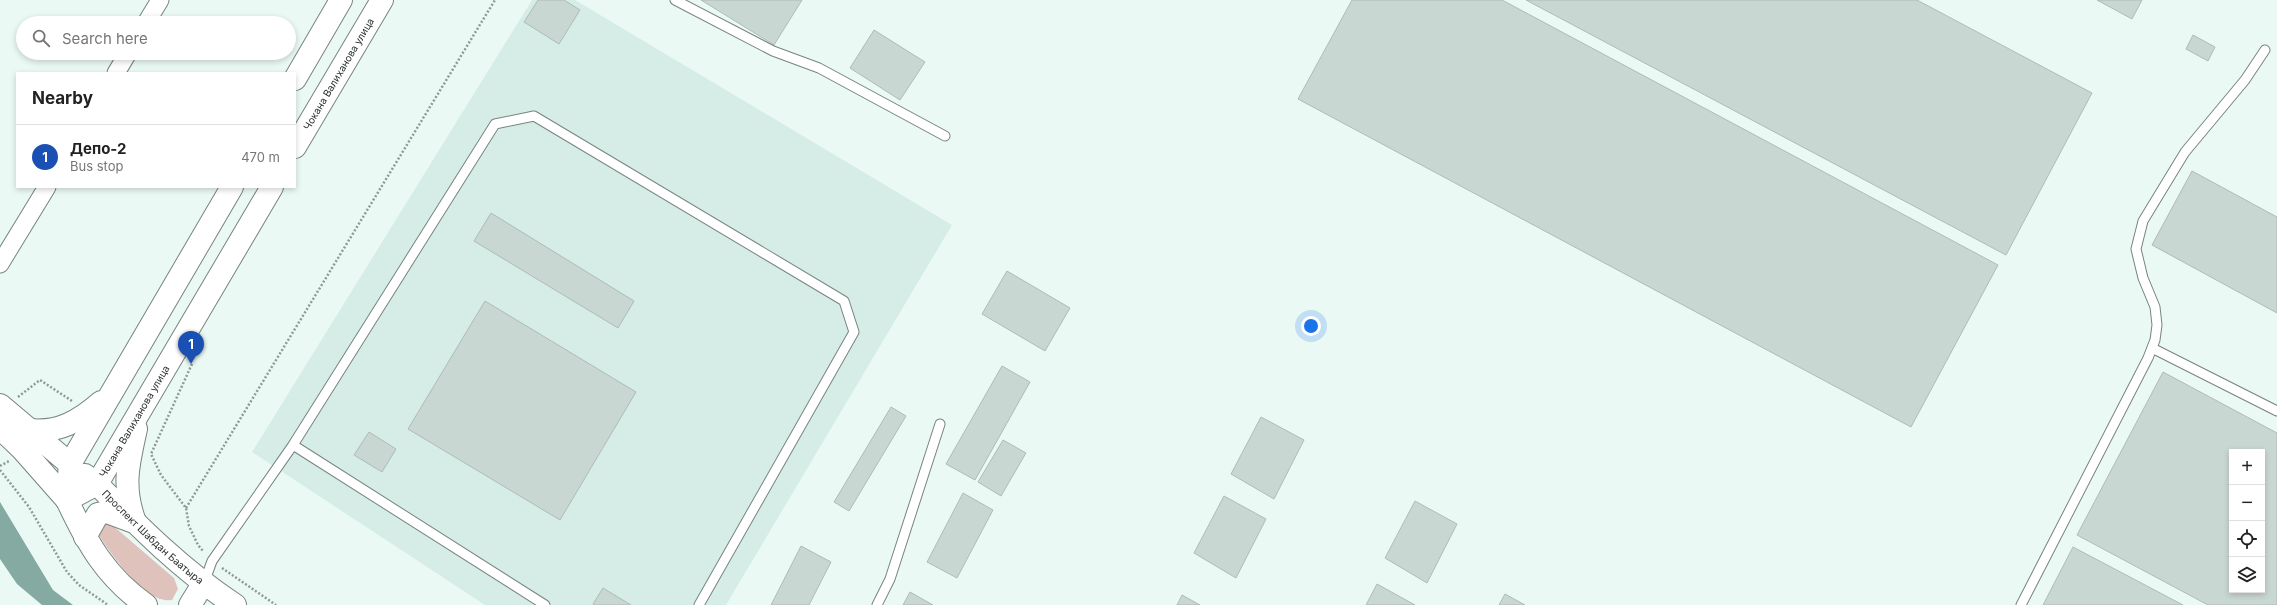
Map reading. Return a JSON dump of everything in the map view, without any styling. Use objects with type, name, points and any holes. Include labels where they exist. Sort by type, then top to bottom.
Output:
[{"type":"main road","points":[[296,77],[341,0]]},
{"type":"main road","name":"Чокана Валиханова улица","points":[[296,145],[382,0]]},
{"type":"main road","points":[[67,500],[70,464],[231,188]]},
{"type":"main road","name":"Чокана Валиханова улица","points":[[67,500],[97,484],[271,188]]},
{"type":"main road","points":[[30,430],[46,431],[76,422],[113,390]]},
{"type":"main road","name":"Проспект Шабдан Баатыра","points":[[9,401],[30,430],[70,464],[97,484],[135,524],[203,584],[235,605]]},
{"type":"main road","points":[[135,524],[129,505],[126,478],[141,409]]},
{"type":"main road","points":[[0,428],[22,449],[67,500],[85,537],[111,576],[146,605]]},
{"type":"main road","points":[[85,537],[98,514],[107,512],[118,515],[135,524]]},
{"type":"main road","points":[[190,605],[203,584]]},
{"type":"street","points":[[150,16],[160,0]]},
{"type":"street","points":[[117,72],[124,60]]},
{"type":"street","points":[[0,264],[46,188]]},
{"type":"lane","points":[[675,0],[773,51],[819,68],[945,136]]},
{"type":"lane","points":[[2021,605],[2152,348],[2156,325],[2155,307],[2143,278],[2136,249],[2143,221],[2185,152],[2246,80],[2265,50]]},
{"type":"lane","points":[[203,584],[212,561],[293,445],[495,124],[534,116],[844,301],[854,332],[699,605]]},
{"type":"lane","points":[[2152,348],[2277,411]]},
{"type":"lane","points":[[877,605],[890,579],[940,424]]},
{"type":"lane","points":[[293,445],[545,605]]},
{"type":"path","points":[[186,508],[495,0]]},
{"type":"path","points":[[192,364],[151,454],[161,475],[186,508],[189,526],[198,545],[212,561],[276,605]]},
{"type":"path","points":[[9,401],[40,380],[78,404]]},
{"type":"path","points":[[0,470],[30,507],[67,572],[79,585],[108,605]]},
{"type":"shaded area","points":[[532,0],[575,0],[952,225],[726,605],[485,605],[252,452]]},
{"type":"shaded area","points":[[0,502],[53,590],[73,605],[42,605],[17,584],[0,559]]},
{"type":"shaded area","points":[[100,522],[111,524],[174,578],[178,589],[172,600],[162,599],[151,594],[129,575],[110,552],[97,532]]},
{"type":"building","points":[[538,0],[564,0],[580,10],[559,44],[524,22]]},
{"type":"building","points":[[701,0],[802,0],[774,45]]},
{"type":"building","points":[[1352,0],[1502,0],[1998,265],[1911,427],[1298,99]]},
{"type":"building","points":[[1526,0],[1917,0],[2092,93],[2006,255]]},
{"type":"building","points":[[2097,0],[2142,0],[2132,19]]},
{"type":"building","points":[[874,30],[925,62],[900,100],[850,68]]},
{"type":"building","points":[[2193,35],[2215,47],[2208,61],[2186,49]]},
{"type":"building","points":[[2192,171],[2277,217],[2277,313],[2152,245]]},
{"type":"building","points":[[491,213],[634,301],[618,328],[474,241]]},
{"type":"building","points":[[1007,271],[1070,308],[1045,351],[982,314]]},
{"type":"building","points":[[485,301],[636,392],[560,520],[408,429]]},
{"type":"building","points":[[1002,366],[1030,382],[975,480],[946,464]]},
{"type":"building","points":[[2163,372],[2277,433],[2277,605],[2208,605],[2077,535]]},
{"type":"building","points":[[891,407],[906,416],[849,511],[834,502]]},
{"type":"building","points":[[1261,417],[1304,440],[1274,499],[1231,474]]},
{"type":"building","points":[[369,432],[396,449],[382,472],[354,455]]},
{"type":"building","points":[[1003,440],[1026,453],[1001,496],[978,482]]},
{"type":"building","points":[[963,493],[993,510],[957,578],[927,562]]},
{"type":"building","points":[[1224,496],[1266,519],[1236,578],[1194,553]]},
{"type":"building","points":[[1415,501],[1457,524],[1427,583],[1385,558]]},
{"type":"building","points":[[801,546],[831,562],[809,605],[771,605]]},
{"type":"building","points":[[2073,547],[2183,605],[2043,605]]},
{"type":"building","points":[[1377,584],[1415,605],[1366,605]]},
{"type":"building","points":[[603,588],[631,605],[593,604]]},
{"type":"building","points":[[910,592],[933,605],[903,605]]},
{"type":"building","points":[[1505,594],[1525,605],[1499,605]]},
{"type":"building","points":[[1182,595],[1200,605],[1177,605]]},
{"type":"place","name":"Депо-2","points":[[191,364]]}]
